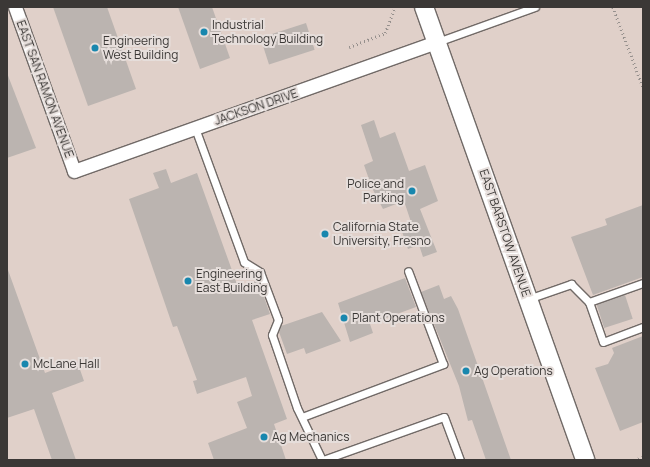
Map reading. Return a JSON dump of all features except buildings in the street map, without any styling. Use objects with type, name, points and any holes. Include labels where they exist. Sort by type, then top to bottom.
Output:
[{"type":"street","name":"EAST SAN RAMON AVENUE","points":[[15,7],[74,171]]},
{"type":"street","name":"EAST BARSTOW AVENUE","points":[[424,7],[585,460]]},
{"type":"street","name":"JACKSON DRIVE","points":[[74,171],[437,42]]},
{"type":"lane","points":[[437,42],[535,7]]},
{"type":"lane","points":[[195,128],[244,262],[260,272],[276,313],[278,320],[272,335],[302,417],[323,460],[444,417],[460,460]]},
{"type":"lane","points":[[302,417],[443,364],[408,271]]},
{"type":"lane","points":[[589,302],[643,283]]},
{"type":"lane","points":[[528,299],[571,284],[589,302],[603,342],[643,327]]},
{"type":"path","points":[[350,47],[385,33],[395,7]]},
{"type":"path","points":[[613,7],[643,87]]},
{"type":"path","points":[[634,460],[643,457]]},
{"type":"shaded area","name":"California State University, Fresno","points":[[7,7],[643,7],[643,460],[7,460]]},
{"type":"place","name":"Industrial Technology Building","points":[[204,32]]},
{"type":"place","name":"Engineering West Building","points":[[95,48]]},
{"type":"place","name":"Police and Parking","points":[[412,191]]},
{"type":"place","name":"California State University, Fresno","points":[[325,234]]},
{"type":"place","name":"Engineering East Building","points":[[188,281]]},
{"type":"place","name":"Plant Operations","points":[[344,318]]},
{"type":"place","name":"McLane Hall","points":[[25,364]]},
{"type":"place","name":"Ag Operations","points":[[466,371]]},
{"type":"place","name":"Ag Mechanics","points":[[264,437]]}]
